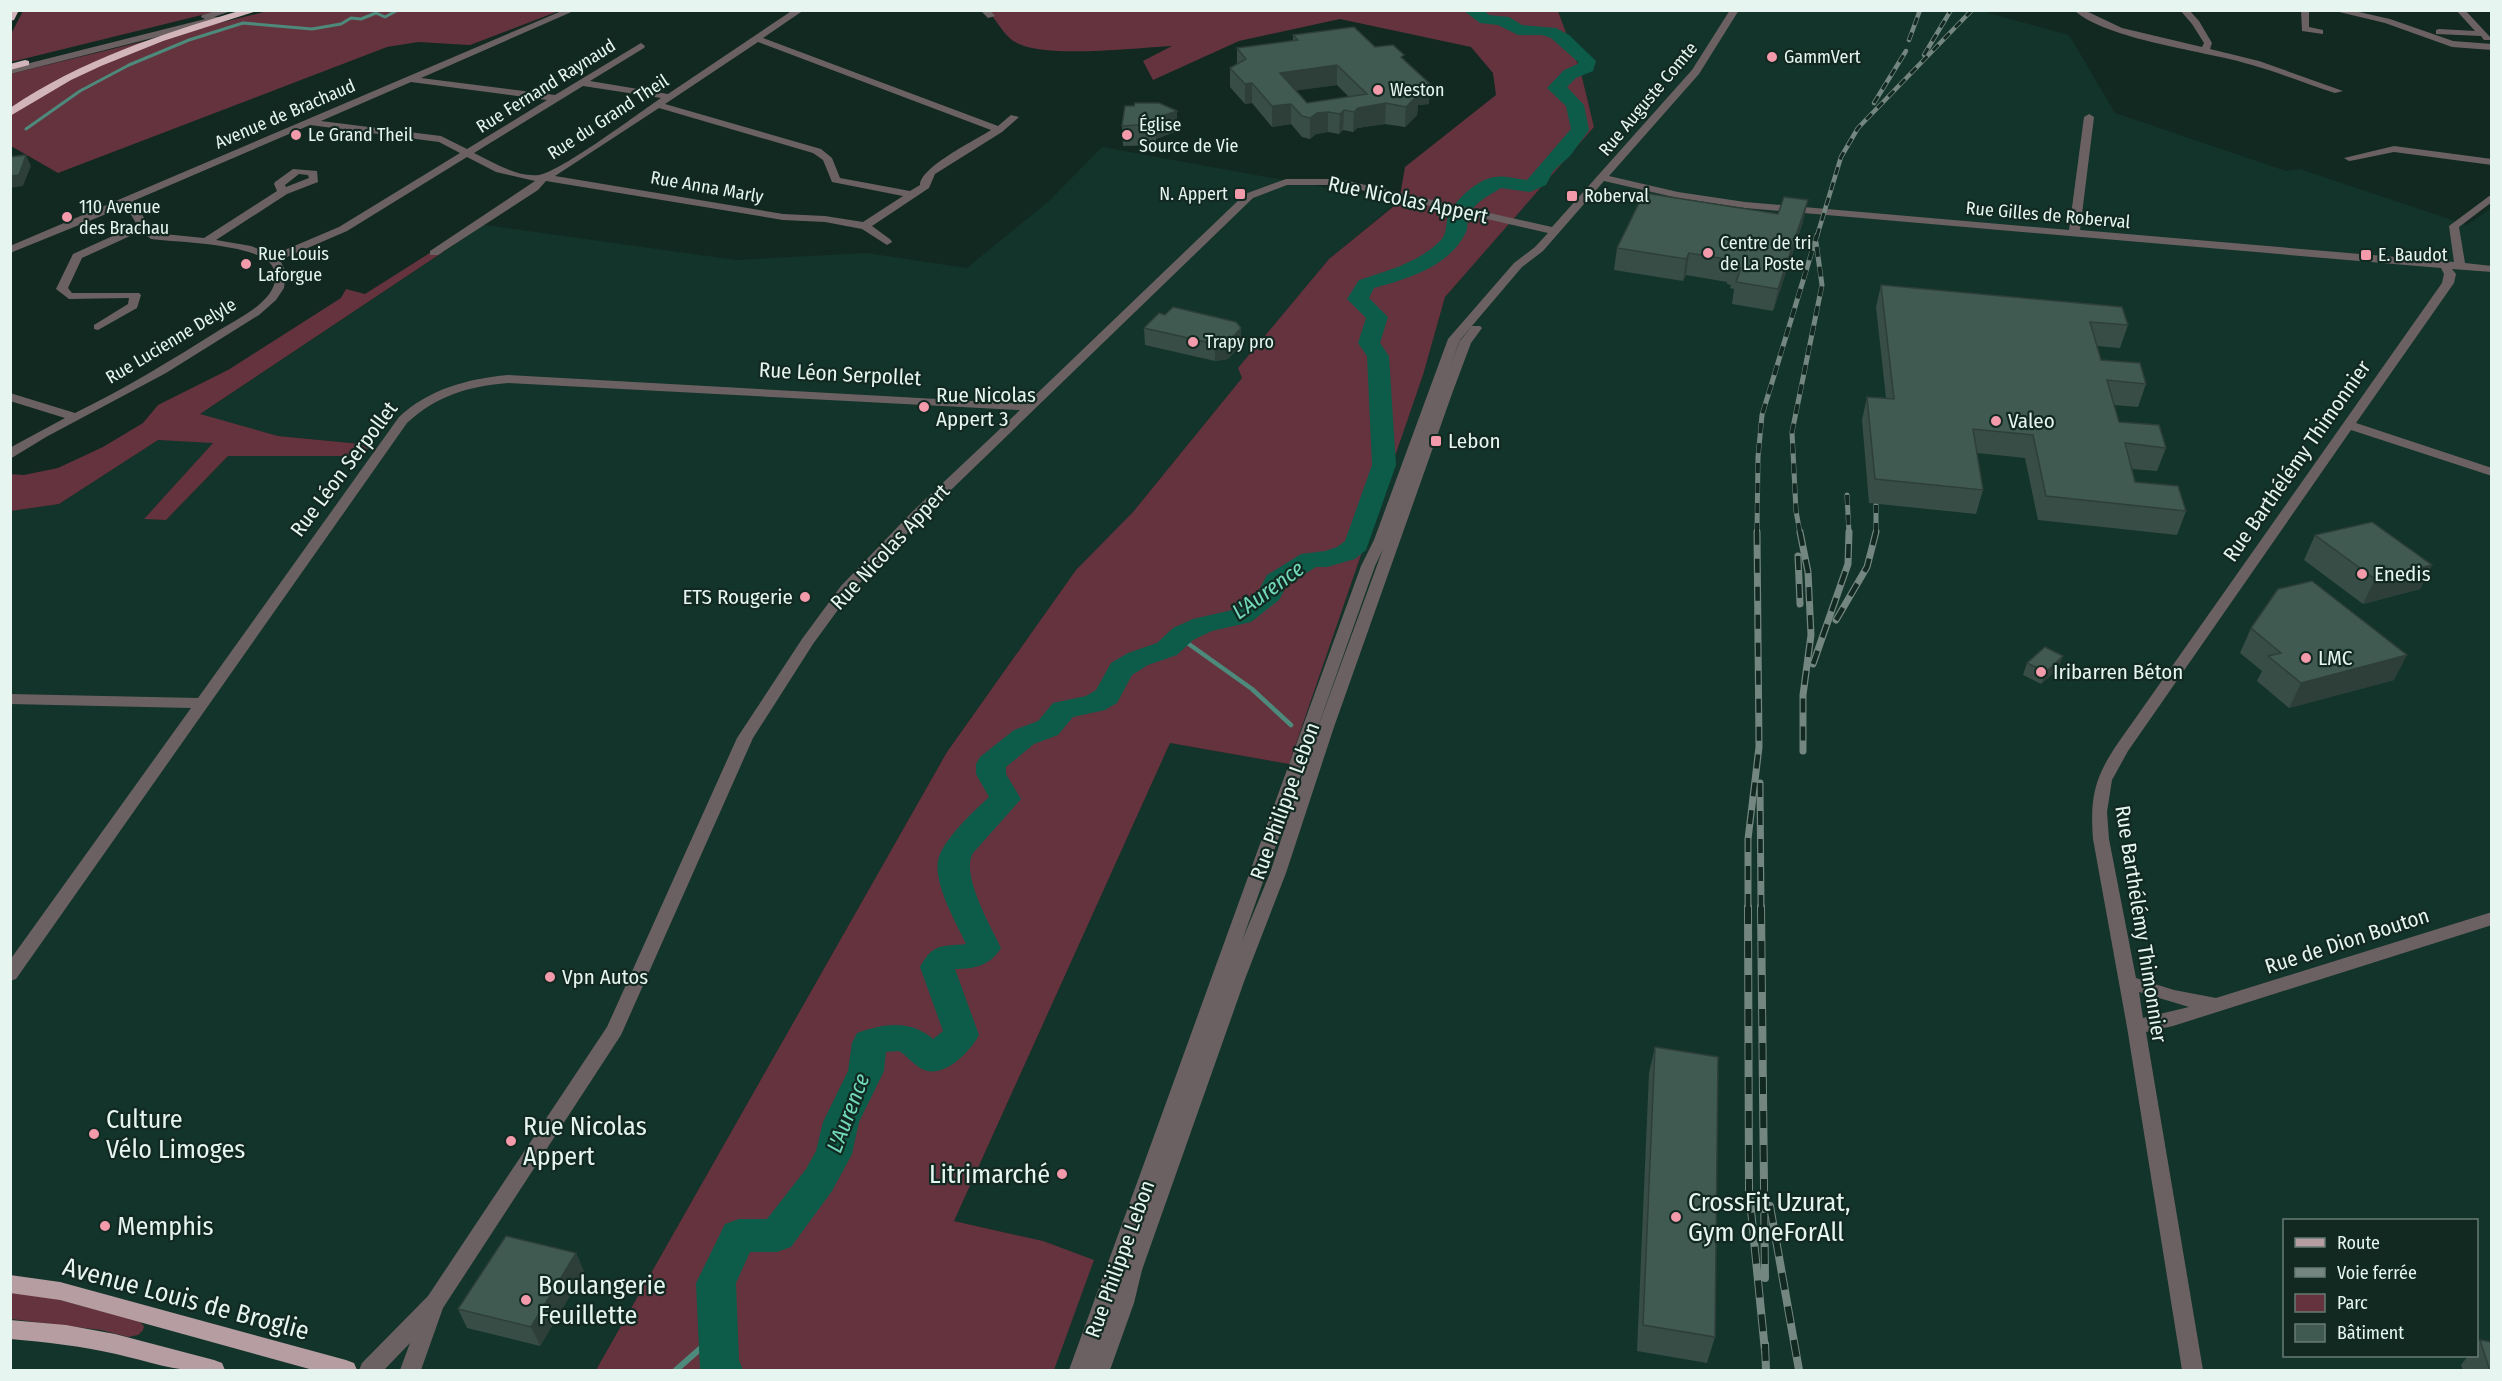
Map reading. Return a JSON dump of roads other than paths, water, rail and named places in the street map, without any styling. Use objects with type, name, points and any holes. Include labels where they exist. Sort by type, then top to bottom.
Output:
[{"type":"highway","points":[[10,18],[14,10]]},
{"type":"highway","points":[[10,113],[40,94],[108,60],[178,33],[255,10]]},
{"type":"highway","points":[[10,68],[25,63]]},
{"type":"main road","name":"Avenue Louis de Broglie","points":[[10,1284],[60,1292],[346,1371]]},
{"type":"main road","points":[[10,1329],[66,1335],[115,1344],[214,1371]]},
{"type":"street","points":[[25,63],[230,10]]},
{"type":"street","points":[[10,68],[250,10]]},
{"type":"street","name":"Avenue de Brachaud","points":[[10,250],[572,10]]},
{"type":"street","name":"Rue du Grand Theil","points":[[434,253],[534,188],[544,177],[563,168],[800,10]]},
{"type":"street","name":"Rue Auguste Comte","points":[[1603,178],[1696,72],[1735,10]]},
{"type":"street","points":[[2078,10],[2086,18],[2105,25],[2256,63],[2338,91]]},
{"type":"street","points":[[2184,10],[2196,23],[2208,43],[2205,50]]},
{"type":"street","points":[[2305,10],[2305,29],[2320,32]]},
{"type":"street","points":[[2336,10],[2387,21],[2452,44],[2492,47]]},
{"type":"street","points":[[2358,10],[2397,19],[2433,31],[2484,34]]},
{"type":"street","points":[[2460,10],[2492,42]]},
{"type":"street","points":[[757,39],[999,130]]},
{"type":"street","name":"Rue Fernand Raynaud","points":[[469,153],[640,46]]},
{"type":"street","points":[[408,79],[557,98]]},
{"type":"street","points":[[582,83],[670,97]]},
{"type":"street","points":[[658,105],[817,151],[827,158],[836,180],[912,195]]},
{"type":"street","points":[[865,226],[925,186],[924,180],[931,172],[999,130],[1014,117]]},
{"type":"street","points":[[2075,234],[2074,227],[2089,117]]},
{"type":"street","name":"Rue Anna Marly","points":[[307,122],[441,139],[500,170],[525,177],[544,177],[783,217],[825,219],[865,226],[887,242]]},
{"type":"street","points":[[2349,158],[2368,157],[2378,152],[2394,149],[2492,162]]},
{"type":"street","points":[[125,200],[138,214],[143,226],[151,236],[245,248],[273,259],[344,230],[469,153]]},
{"type":"street","points":[[1614,165],[1627,180],[1639,186]]},
{"type":"street","name":"Rue Gilles de Roberval","points":[[1603,178],[1745,205],[2492,269]]},
{"type":"street","name":"Rue Philippe Lebon","points":[[1100,1371],[1124,1303],[1132,1270],[1236,980],[1278,873],[1315,758],[1465,342],[1497,300],[1526,268],[1535,253],[1603,178]]},
{"type":"street","name":"Rue Nicolas Appert","points":[[370,1371],[435,1303],[615,1030],[745,738],[807,642],[846,589],[918,514],[1249,196],[1292,182],[1339,182],[1554,231]]},
{"type":"street","points":[[1590,192],[1611,186],[1639,186]]},
{"type":"street","points":[[204,243],[283,192]]},
{"type":"street","name":"Rue Barthélémy Thimonnier","points":[[2193,1371],[2136,1027],[2101,839],[2098,812],[2100,787],[2117,755],[2448,282],[2453,266],[2454,226],[2492,197]]},
{"type":"street","points":[[1513,222],[1549,221],[1570,213]]},
{"type":"street","points":[[1513,222],[1532,235],[1535,253]]},
{"type":"street","points":[[98,327],[134,306],[135,296],[69,296],[62,289],[77,256],[143,226]]},
{"type":"street","name":"Rue Philippe Lebon","points":[[1080,1371],[1368,566],[1381,540],[1454,339],[1518,266],[1535,253]]},
{"type":"street","name":"Rue Lucienne Delyle","points":[[10,455],[28,443],[140,384],[257,311],[272,297],[281,284],[282,276],[273,259]]},
{"type":"street","name":"Rue Léon Serpollet","points":[[10,974],[403,420],[423,402],[479,382],[508,379],[993,404],[1029,408]]},
{"type":"street","points":[[10,397],[76,417]]},
{"type":"street","points":[[2348,425],[2492,472]]},
{"type":"street","points":[[10,440],[28,443]]},
{"type":"street","points":[[10,699],[203,703]]},
{"type":"street","name":"Rue de Dion Bouton","points":[[2136,1027],[2173,1019],[2492,918]]},
{"type":"street","name":"Rue de Dion Bouton","points":[[2127,982],[2174,997],[2215,1005]]},
{"type":"street","name":"Rue Nicolas Appert","points":[[411,1371],[435,1303]]},
{"type":"waterway","points":[[26,129],[80,91],[129,65],[189,40],[243,23],[312,29],[341,24],[351,18],[361,19],[376,13],[385,17],[398,10]]},
{"type":"waterway","name":"L'Aurence","points":[[723,1370],[719,1368],[716,1283],[739,1236],[777,1235],[819,1180],[834,1154],[841,1122],[866,1071],[869,1043],[897,1037],[911,1041],[933,1059],[962,1035],[937,967],[946,957],[971,957],[984,948],[959,891],[955,879],[954,859],[962,845],[1006,799],[991,774],[991,764],[1024,737],[1048,728],[1063,710],[1095,703],[1107,696],[1121,669],[1138,659],[1167,649],[1183,634],[1203,625],[1241,616],[1270,594],[1276,581],[1310,560],[1327,559],[1346,553],[1357,545],[1384,465],[1378,356],[1369,343],[1377,317],[1358,299],[1366,284],[1404,272],[1440,252],[1456,233],[1458,217],[1466,205],[1497,182],[1530,186],[1539,181],[1547,167],[1563,152],[1580,130],[1575,105],[1556,88],[1570,74],[1587,67],[1587,61],[1557,35],[1542,30],[1518,30],[1503,21],[1486,20],[1471,10]]},
{"type":"waterway","points":[[1179,637],[1252,689],[1291,725]]},
{"type":"waterway","points":[[676,1370],[718,1333]]},
{"type":"railway","points":[[1909,40],[1920,10]]},
{"type":"railway","points":[[1924,55],[1951,10]]},
{"type":"railway","points":[[1817,236],[1841,157],[1858,128],[1972,10]]},
{"type":"railway","points":[[1874,103],[1906,51]]},
{"type":"railway","points":[[1757,533],[1758,457],[1762,415],[1817,235]]},
{"type":"railway","points":[[1800,533],[1796,511],[1792,432],[1822,285],[1816,242]]},
{"type":"railway","points":[[1847,495],[1849,533]]},
{"type":"railway","points":[[1876,505],[1876,532]]},
{"type":"railway","points":[[1800,532],[1808,572],[1811,635],[1803,695],[1803,751]]},
{"type":"railway","points":[[1836,620],[1867,567],[1876,532]]},
{"type":"railway","points":[[1748,907],[1748,839],[1759,747],[1757,533]]},
{"type":"railway","points":[[1813,664],[1848,564],[1849,533]]},
{"type":"railway","points":[[1798,556],[1800,604]]},
{"type":"railway","points":[[1760,783],[1761,908]]},
{"type":"railway","points":[[1748,907],[1749,1190],[1765,1351]]},
{"type":"railway","points":[[1761,907],[1765,1278]]},
{"type":"railway","points":[[1770,1206],[1799,1370]]},
{"type":"railway","points":[[1765,1344],[1766,1370]]},
{"type":"place","name":"GammVert","points":[[1772,57]]},
{"type":"place","name":"Weston","points":[[1378,90]]},
{"type":"place","name":"Le Grand Theil","points":[[296,135]]},
{"type":"place","name":"Église Source de Vie","points":[[1127,135]]},
{"type":"place","name":"N. Appert","points":[[1240,194]]},
{"type":"place","name":"Roberval","points":[[1572,196]]},
{"type":"place","name":"110 Avenue des Brachau","points":[[67,217]]},
{"type":"place","name":"Centre de tri de La Poste","points":[[1708,253]]},
{"type":"place","name":"E. Baudot","points":[[2366,255]]},
{"type":"place","name":"Rue Louis Laforgue","points":[[246,264]]},
{"type":"place","name":"Trapy pro","points":[[1193,342]]},
{"type":"place","name":"Rue Nicolas Appert 3","points":[[924,407]]},
{"type":"place","name":"Valeo","points":[[1996,421]]},
{"type":"place","name":"Lebon","points":[[1436,441]]},
{"type":"place","name":"Enedis","points":[[2362,574]]},
{"type":"place","name":"ETS Rougerie","points":[[805,597]]},
{"type":"place","name":"LMC","points":[[2306,658]]},
{"type":"place","name":"Iribarren Béton","points":[[2041,672]]},
{"type":"place","name":"Vpn Autos","points":[[550,977]]},
{"type":"place","name":"Culture Vélo Limoges","points":[[94,1134]]},
{"type":"place","name":"Rue Nicolas Appert","points":[[511,1141]]},
{"type":"place","name":"Litrimarché","points":[[1062,1174]]},
{"type":"place","name":"CrossFit Uzurat, Gym OneForAll","points":[[1676,1217]]},
{"type":"place","name":"Memphis","points":[[105,1226]]},
{"type":"place","name":"Boulangerie Feuillette","points":[[526,1300]]}]
